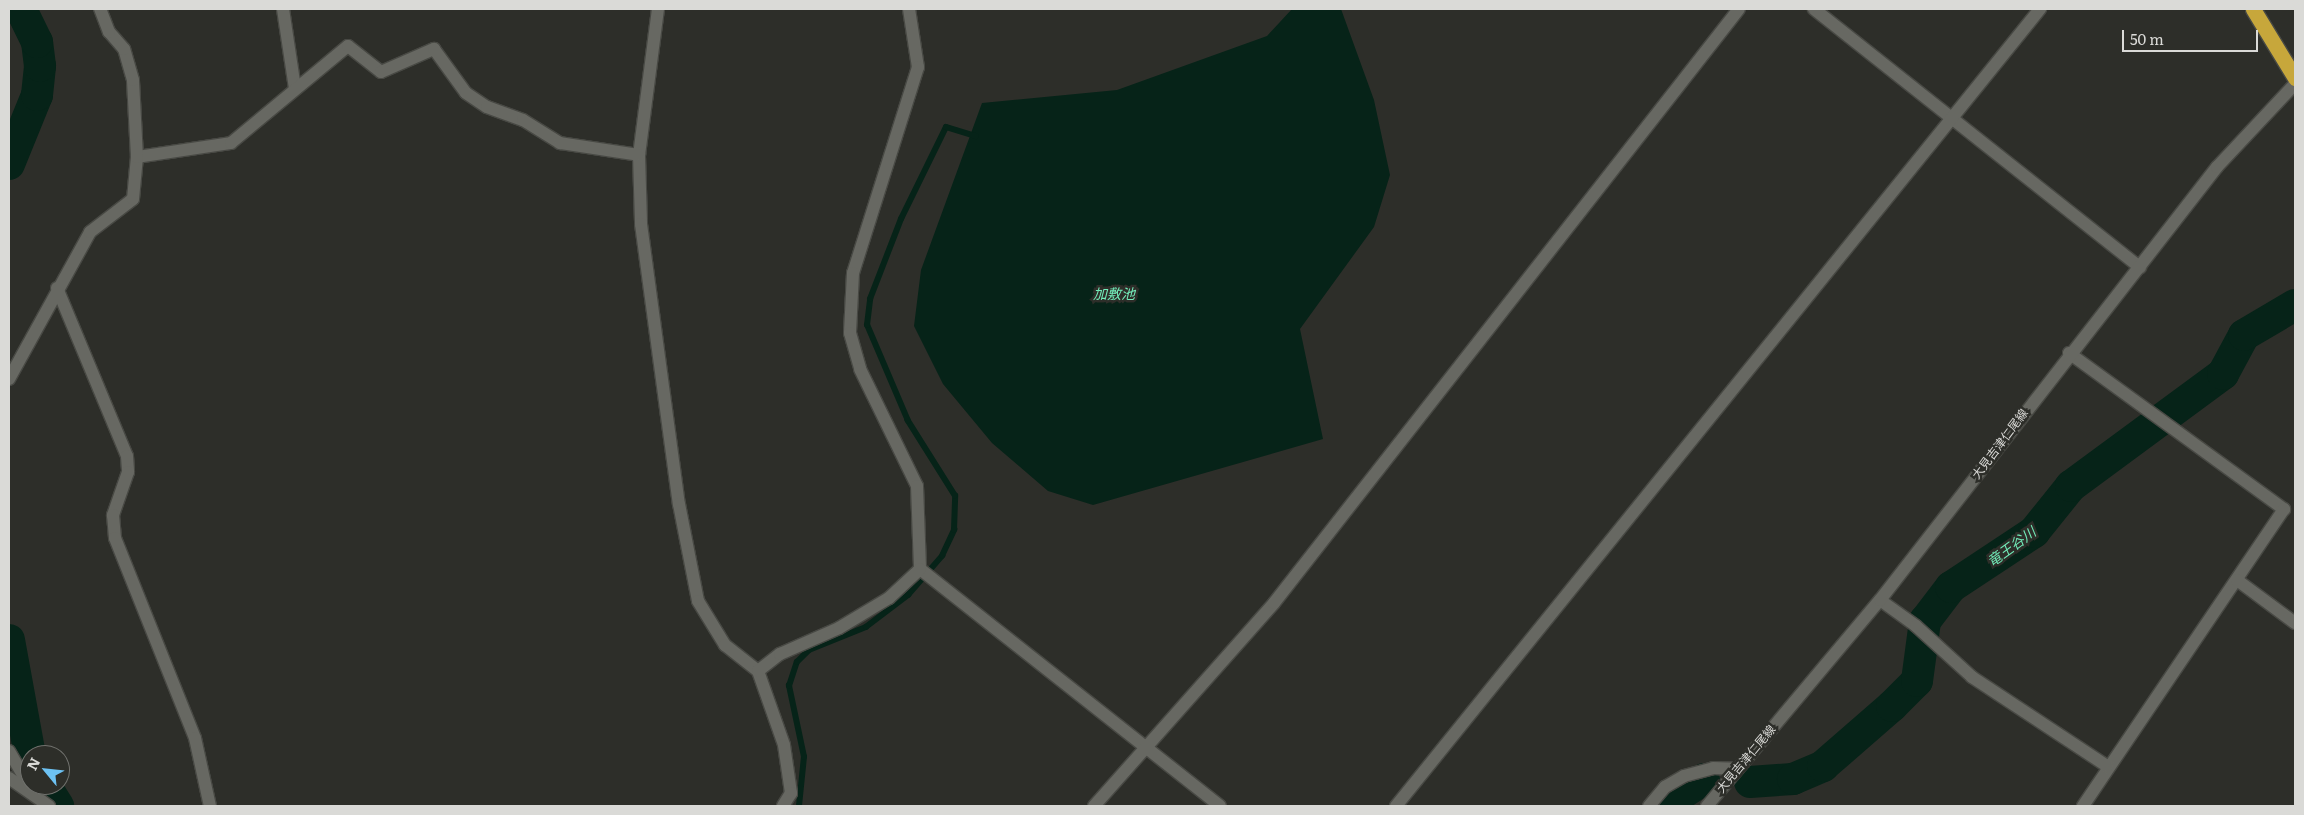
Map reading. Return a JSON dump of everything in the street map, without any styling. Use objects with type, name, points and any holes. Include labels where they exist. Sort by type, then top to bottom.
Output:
[{"type":"highway","points":[[2253,9],[2295,78]]},
{"type":"street","points":[[9,378],[57,288],[90,232],[133,199],[137,157],[133,80],[124,49],[109,32],[100,9]]},
{"type":"street","points":[[658,9],[639,155],[649,293],[679,504],[698,601],[725,644],[758,670],[784,745],[791,793],[783,806]]},
{"type":"street","points":[[758,670],[889,598],[920,569],[917,486],[860,369],[850,333],[853,273],[918,67],[909,9]]},
{"type":"street","points":[[1094,806],[1274,602],[1739,9]]},
{"type":"street","points":[[1814,9],[1950,120],[2140,267]]},
{"type":"street","points":[[1396,806],[2040,9]]},
{"type":"street","points":[[285,10],[295,88]]},
{"type":"street","points":[[137,157],[231,143],[348,46],[381,72],[434,50],[466,93],[487,107],[523,120],[560,143],[639,155]]},
{"type":"street","name":"大見吉津仁尾線","points":[[1707,806],[1736,769],[1880,600],[2069,353],[2140,267],[2217,167],[2295,84]]},
{"type":"street","points":[[57,288],[127,456],[128,472],[113,515],[115,538],[195,738],[210,806]]},
{"type":"street","points":[[2069,353],[2284,509],[2237,580],[2107,766],[2083,806]]},
{"type":"street","points":[[920,569],[1146,745],[1220,806]]},
{"type":"street","points":[[2237,580],[2295,623]]},
{"type":"street","points":[[1880,600],[1916,626],[1972,677],[2107,766]]},
{"type":"street","points":[[9,751],[20,770]]},
{"type":"street","points":[[1649,806],[1665,787],[1684,776],[1713,768],[1736,769]]},
{"type":"street","points":[[9,778],[20,785]]},
{"type":"street","points":[[35,795],[49,806]]},
{"type":"water","name":"加敷池","points":[[1292,9],[1341,9],[1374,100],[1390,175],[1374,227],[1300,329],[1323,439],[1093,505],[1048,491],[992,443],[943,384],[914,326],[921,270],[982,103],[1117,90],[1267,36]]},
{"type":"waterway","points":[[9,164],[37,95],[40,66],[37,42],[21,9]]},
{"type":"waterway","points":[[799,806],[804,757],[789,686],[797,662],[809,650],[866,627],[908,595],[942,556],[954,530],[955,496],[908,421],[867,325],[870,299],[901,219],[946,127],[976,136]]},
{"type":"waterway","name":"竜王谷川","points":[[1750,782],[1793,779],[1823,766],[1892,706],[1917,681],[1925,621],[1951,587],[2034,532],[2071,486],[2223,374],[2244,335],[2295,305]]},
{"type":"waterway","points":[[9,640],[28,745]]},
{"type":"waterway","name":"竜王谷川","points":[[1663,806],[1704,779]]},
{"type":"waterway","points":[[51,795],[58,806]]}]
